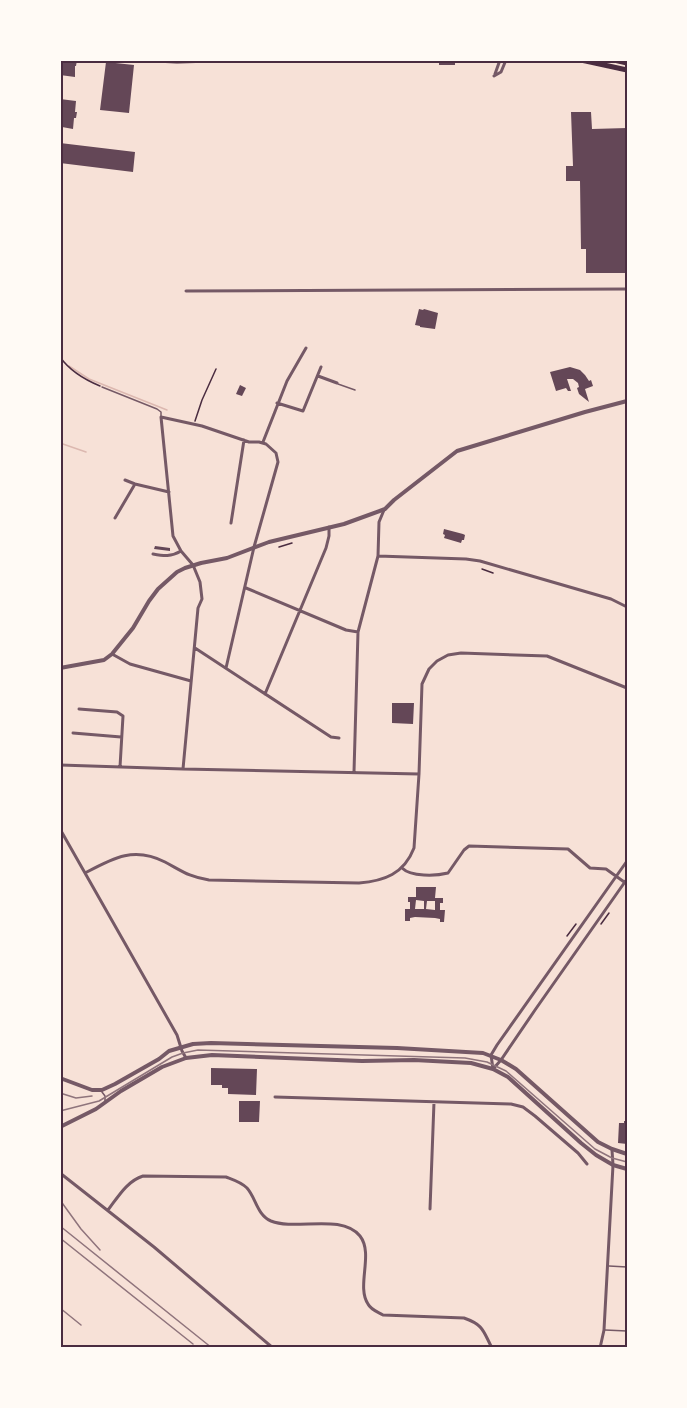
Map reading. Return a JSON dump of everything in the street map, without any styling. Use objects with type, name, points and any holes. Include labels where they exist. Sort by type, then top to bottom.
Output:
[{"type":"main road","points":[[154,60],[177,62],[213,60]]},
{"type":"main road","points":[[581,60],[627,70]]},
{"type":"main road","points":[[614,60],[627,63]]},
{"type":"street","points":[[500,60],[494,76],[501,72],[506,60]]},
{"type":"street","points":[[186,291],[627,289]]},
{"type":"street","points":[[262,442],[290,374],[306,348]]},
{"type":"street","points":[[277,403],[303,411],[321,367]]},
{"type":"street","points":[[318,376],[337,383]]},
{"type":"street","points":[[354,772],[358,632],[378,556],[379,522],[385,509],[457,451],[627,401]]},
{"type":"street","points":[[183,769],[198,608],[202,599],[200,582],[193,565],[181,551],[173,536],[161,417],[195,424],[249,442],[262,442],[277,454],[278,458],[226,668]]},
{"type":"street","points":[[231,523],[244,440]]},
{"type":"street","points":[[125,480],[169,492]]},
{"type":"street","points":[[115,518],[135,484]]},
{"type":"street","points":[[60,668],[104,660],[112,654],[133,628],[158,588],[177,572],[193,565],[227,558],[269,542],[359,519],[385,509]]},
{"type":"street","points":[[265,694],[326,548],[329,527]]},
{"type":"street","points":[[153,554],[166,556],[181,551]]},
{"type":"street","points":[[378,556],[480,561],[592,593],[627,607]]},
{"type":"street","points":[[246,588],[346,630],[358,632]]},
{"type":"street","points":[[195,648],[331,737],[339,738]]},
{"type":"street","points":[[85,873],[111,859],[128,855],[164,861],[194,878],[209,880],[375,882],[389,877],[402,868],[411,857],[414,848],[422,684],[429,669],[437,661],[448,655],[461,653],[547,656],[627,688]]},
{"type":"street","points":[[112,654],[130,664],[191,681]]},
{"type":"street","points":[[79,709],[117,712],[123,716],[120,767]]},
{"type":"street","points":[[73,733],[121,737]]},
{"type":"street","points":[[60,765],[419,774]]},
{"type":"street","points":[[60,829],[177,1035],[186,1058]]},
{"type":"street","points":[[402,868],[411,874],[448,873],[469,846],[568,849],[590,868],[606,869],[626,882],[493,1069]]},
{"type":"street","points":[[493,1069],[490,1055],[552,964],[627,861]]},
{"type":"street","points":[[60,1078],[96,1091],[114,1085],[169,1051],[193,1044],[274,1044],[483,1053],[516,1069],[598,1142],[627,1154]]},
{"type":"street","points":[[60,1127],[103,1104],[121,1090],[162,1067],[186,1058],[212,1055],[471,1063],[493,1069],[508,1077],[596,1155],[613,1165],[627,1169]]},
{"type":"street","points":[[274,1097],[511,1104],[523,1107],[537,1118],[578,1153],[587,1164]]},
{"type":"street","points":[[430,1209],[434,1102]]},
{"type":"street","points":[[600,1348],[604,1330],[608,1266],[612,1149]]},
{"type":"street","points":[[60,1173],[108,1210],[273,1348]]},
{"type":"street","points":[[108,1210],[126,1186],[143,1176],[226,1177],[239,1181],[248,1188],[259,1211],[269,1220],[281,1224],[337,1225],[351,1228],[360,1236],[365,1246],[364,1293],[368,1304],[374,1311],[383,1315],[464,1318],[480,1325],[492,1348]]},
{"type":"lane","points":[[337,383],[355,390]]},
{"type":"lane","points":[[102,387],[157,409],[161,412],[161,417]]},
{"type":"lane","points":[[96,1091],[104,1093],[103,1104]]},
{"type":"lane","points":[[608,1266],[627,1267]]},
{"type":"lane","points":[[604,1330],[627,1331]]},
{"type":"path","points":[[60,357],[68,368],[102,387]]},
{"type":"path","points":[[195,424],[202,400],[216,369]]},
{"type":"path","points":[[279,547],[292,543]]},
{"type":"path","points":[[482,569],[493,573]]},
{"type":"path","points":[[601,924],[609,913]]},
{"type":"path","points":[[567,936],[576,924]]},
{"type":"building","points":[[60,60],[77,60],[75,77],[60,75]]},
{"type":"building","points":[[436,60],[455,60],[455,65],[439,65]]},
{"type":"building","points":[[106,62],[134,65],[129,113],[100,110]]},
{"type":"building","points":[[60,99],[76,101],[75,112],[77,112],[73,129],[62,127],[62,133],[60,133]]},
{"type":"building","points":[[571,112],[591,112],[592,129],[627,128],[627,273],[586,273],[586,249],[581,249],[580,181],[566,181],[566,166],[573,166]]},
{"type":"building","points":[[60,143],[135,152],[133,172],[60,163]]},
{"type":"building","points":[[419,309],[438,313],[435,329],[415,325]]},
{"type":"building","points":[[570,367],[580,370],[589,381],[591,380],[593,386],[585,389],[589,402],[579,394],[578,383],[573,379],[567,379],[571,391],[566,388],[556,391],[550,372]]},
{"type":"building","points":[[240,385],[246,388],[242,396],[236,394]]},
{"type":"building","points":[[444,529],[465,535],[464,540],[461,543],[444,538]]},
{"type":"building","points":[[155,546],[170,548],[170,551],[154,549]]},
{"type":"building","points":[[392,703],[414,703],[413,724],[392,723]]},
{"type":"building","points":[[416,887],[436,887],[435,898],[443,898],[440,910],[445,910],[444,922],[435,918],[415,917],[410,918],[410,921],[405,921],[405,909],[410,909],[408,897],[416,897]],"holes":[[[416,900],[424,901],[424,909],[415,909]],[[427,901],[435,901],[435,910],[426,909]]]},
{"type":"building","points":[[211,1068],[257,1069],[256,1095],[228,1094],[228,1088],[222,1088],[222,1085],[211,1085]]},
{"type":"building","points":[[239,1101],[260,1101],[259,1122],[239,1122]]},
{"type":"building","points":[[627,1121],[627,1144],[618,1143],[619,1123],[624,1123]]},
{"type":"waterway","points":[[69,366],[89,379],[167,410]]},
{"type":"waterway","points":[[60,443],[86,452]]},
{"type":"tram line","points":[[60,1111],[99,1101],[172,1057],[198,1050],[465,1058],[487,1062],[506,1071],[595,1149],[612,1158],[627,1162]]},
{"type":"tram line","points":[[60,1093],[76,1098],[92,1096]]},
{"type":"railway","points":[[60,1200],[100,1250]]},
{"type":"railway","points":[[60,1226],[212,1348]]},
{"type":"railway","points":[[60,1238],[193,1344]]},
{"type":"railway","points":[[60,1308],[81,1325]]}]
